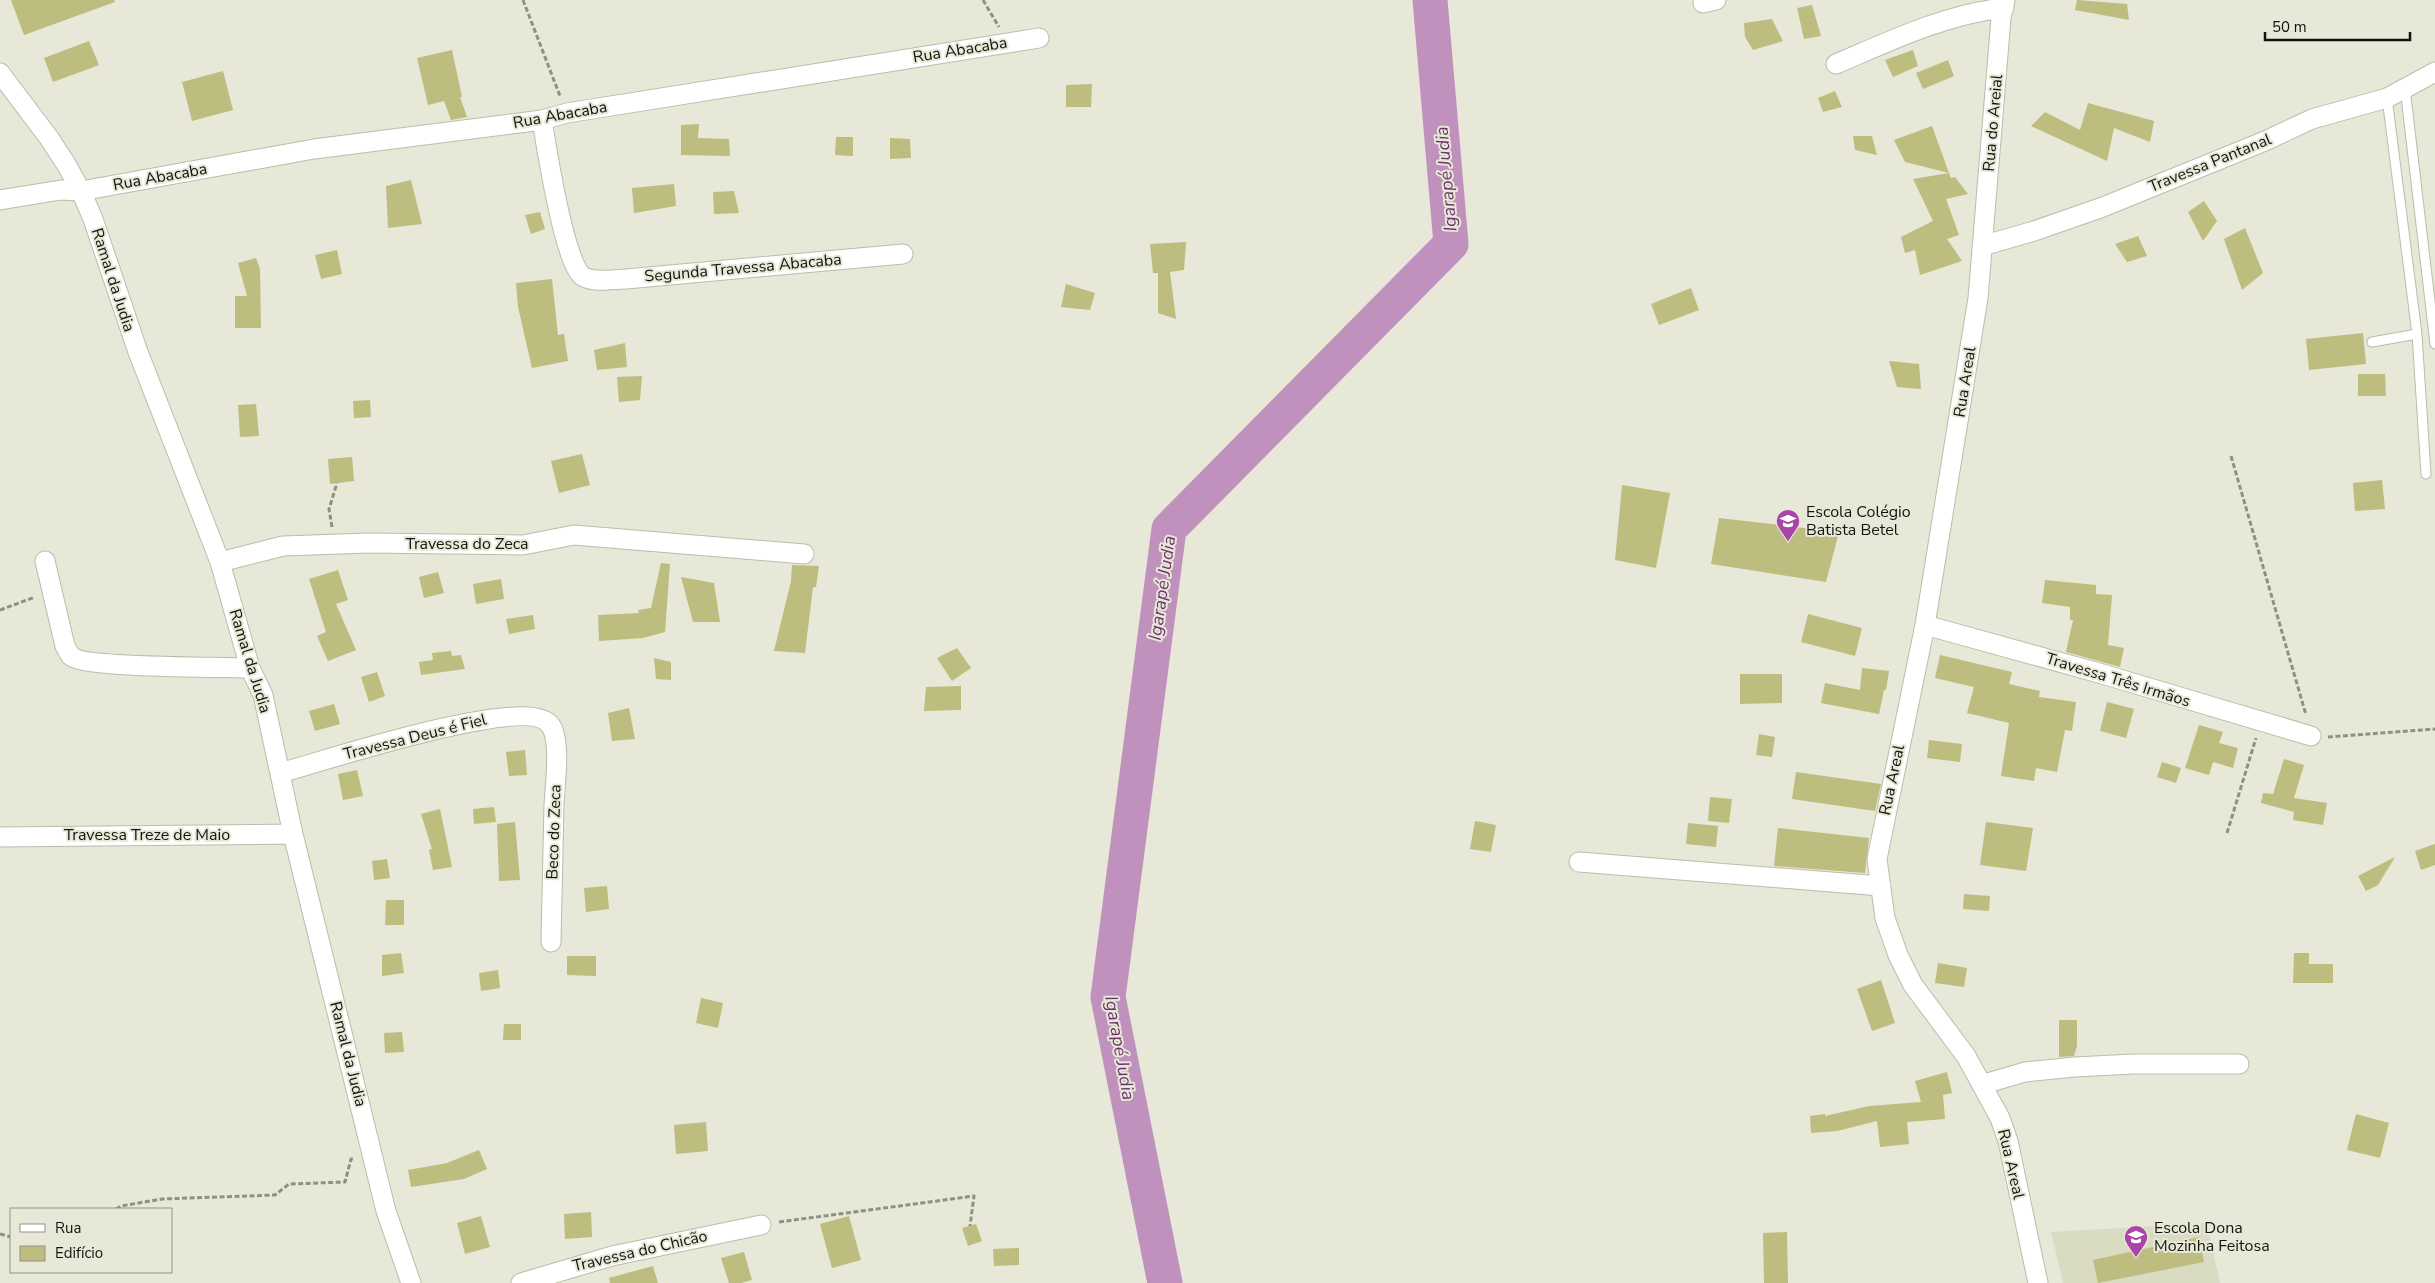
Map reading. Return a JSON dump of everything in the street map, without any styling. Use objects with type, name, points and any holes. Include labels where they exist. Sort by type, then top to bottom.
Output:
[{"type":"street","points":[[1836,64],[1913,32],[1979,10],[2004,4]]},
{"type":"street","name":"Rua do Areial","points":[[1982,246],[2001,18],[2004,4]]},
{"type":"street","name":"Rua Abacaba","points":[[0,200],[61,190],[81,191],[314,149],[542,120],[566,113],[1039,38]]},
{"type":"street","name":"Travessa Pantanal","points":[[1982,246],[2034,231],[2103,207],[2265,141],[2312,119],[2387,98],[2435,72]]},
{"type":"street","name":"Ramal da Judia","points":[[0,73],[58,151],[81,191],[93,219],[138,352],[220,562],[250,668],[262,695],[293,834],[386,1211],[411,1283]]},
{"type":"street","name":"Segunda Travessa Abacaba","points":[[542,120],[561,221],[577,271],[584,277],[599,280],[626,279],[903,254]]},
{"type":"street","name":"Rua Areal","points":[[1982,246],[1978,298],[1925,625],[1877,860],[1885,918],[1898,955],[1913,985],[1966,1056],[1984,1084],[2000,1118],[2008,1141],[2038,1283]]},
{"type":"street","name":"Travessa do Zeca","points":[[220,562],[283,546],[336,544],[522,545],[574,535],[804,554]]},
{"type":"street","points":[[45,560],[65,646],[71,656],[77,659],[114,664],[250,668]]},
{"type":"street","name":"Travessa Três Irmãos","points":[[1925,625],[2099,673],[2260,723],[2310,736]]},
{"type":"street","name":"Travessa Deus é Fiel","points":[[280,773],[464,722],[500,716],[531,716],[544,719],[550,724]]},
{"type":"street","name":"Beco do Zeca","points":[[550,724],[553,731],[556,762],[551,942]]},
{"type":"street","name":"Travessa Treze de Maio","points":[[0,836],[293,834]]},
{"type":"street","points":[[1579,862],[1881,886]]},
{"type":"street","points":[[1984,1084],[2025,1072],[2075,1067],[2134,1064],[2239,1064]]},
{"type":"street","name":"Travessa do Chicão","points":[[521,1283],[612,1256],[761,1225]]},
{"type":"lane","points":[[2405,88],[2435,344]]},
{"type":"lane","points":[[2387,98],[2417,334],[2426,474]]},
{"type":"lane","points":[[2372,342],[2417,334]]},
{"type":"path","points":[[523,0],[566,113]]},
{"type":"path","points":[[983,0],[1008,43]]},
{"type":"path","points":[[2231,456],[2307,716],[2310,736],[2328,737],[2435,729]]},
{"type":"path","points":[[336,544],[329,509],[337,483]]},
{"type":"path","points":[[0,610],[51,591]]},
{"type":"path","points":[[2227,833],[2260,723]]},
{"type":"path","points":[[118,1208],[162,1199],[275,1195],[289,1184],[345,1182],[351,1159],[373,1156]]},
{"type":"path","points":[[761,1225],[974,1196],[970,1226]]},
{"type":"shaded area","name":"Escola Dona Mozinha Feitosa","points":[[2207,1223],[2220,1283],[2063,1283],[2051,1232]]},
{"type":"building","points":[[11,0],[114,0],[115,2],[24,35]]},
{"type":"building","points":[[2077,0],[2127,4],[2129,20],[2075,10]]},
{"type":"building","points":[[1812,5],[1821,36],[1804,39],[1797,8]]},
{"type":"building","points":[[1772,19],[1783,41],[1753,50],[1745,37],[1744,23]]},
{"type":"building","points":[[89,41],[99,65],[53,82],[44,58]]},
{"type":"building","points":[[452,50],[462,97],[460,97],[467,117],[451,120],[444,101],[428,105],[417,58]]},
{"type":"building","points":[[1913,50],[1918,66],[1893,77],[1885,60]]},
{"type":"building","points":[[1948,60],[1954,76],[1923,89],[1916,73]]},
{"type":"building","points":[[223,71],[233,110],[192,121],[182,82]]},
{"type":"building","points":[[1092,84],[1091,107],[1066,107],[1066,85]]},
{"type":"building","points":[[1835,91],[1842,107],[1823,112],[1818,98]]},
{"type":"building","points":[[2088,103],[2154,121],[2150,142],[2114,128],[2107,161],[2031,126],[2045,112],[2080,130]]},
{"type":"building","points":[[699,124],[698,138],[729,139],[730,156],[681,155],[681,125]]},
{"type":"building","points":[[1932,126],[1949,173],[1905,162],[1894,140]]},
{"type":"building","points":[[1853,136],[1872,136],[1877,155],[1855,150]]},
{"type":"building","points":[[836,137],[853,137],[853,156],[835,155]]},
{"type":"building","points":[[890,138],[910,139],[911,158],[890,159]]},
{"type":"building","points":[[1949,173],[1951,178],[1955,177],[1968,194],[1946,199],[1959,235],[1947,239],[1962,261],[1920,275],[1915,250],[1905,253],[1901,237],[1933,221],[1913,179]]},
{"type":"building","points":[[411,180],[422,224],[388,228],[386,186]]},
{"type":"building","points":[[674,184],[676,206],[634,213],[632,188]]},
{"type":"building","points":[[734,191],[739,213],[714,214],[713,192]]},
{"type":"building","points":[[2204,201],[2217,221],[2203,241],[2188,212]]},
{"type":"building","points":[[540,212],[545,229],[531,234],[525,215]]},
{"type":"building","points":[[2245,228],[2263,273],[2242,290],[2224,239]]},
{"type":"building","points":[[2138,236],[2147,256],[2127,262],[2115,244]]},
{"type":"building","points":[[1186,242],[1184,270],[1170,272],[1176,319],[1158,313],[1158,273],[1153,273],[1150,244]]},
{"type":"building","points":[[337,250],[342,274],[321,279],[315,255]]},
{"type":"building","points":[[256,258],[260,269],[261,328],[235,328],[235,296],[247,296],[238,263]]},
{"type":"building","points":[[552,279],[558,335],[564,334],[568,361],[532,368],[518,307],[516,283]]},
{"type":"building","points":[[1066,284],[1095,293],[1090,310],[1061,307]]},
{"type":"building","points":[[1691,288],[1699,310],[1659,325],[1651,304]]},
{"type":"building","points":[[2363,333],[2366,364],[2309,370],[2306,339]]},
{"type":"building","points":[[625,343],[627,367],[597,370],[594,350]]},
{"type":"building","points":[[1889,361],[1919,364],[1921,389],[1897,387]]},
{"type":"building","points":[[2358,374],[2385,374],[2386,396],[2358,396]]},
{"type":"building","points":[[642,376],[640,400],[619,402],[617,377]]},
{"type":"building","points":[[370,400],[371,417],[354,418],[353,401]]},
{"type":"building","points":[[256,404],[259,436],[240,437],[238,405]]},
{"type":"building","points":[[582,454],[590,485],[559,493],[551,461]]},
{"type":"building","points":[[352,457],[354,481],[330,484],[328,459]]},
{"type":"building","points":[[2382,480],[2385,509],[2355,511],[2353,483]]},
{"type":"building","points":[[1622,485],[1670,493],[1656,568],[1615,560]]},
{"type":"building","points":[[1719,518],[1839,532],[1826,582],[1711,564]]},
{"type":"building","points":[[661,563],[670,564],[665,632],[643,638],[599,641],[598,615],[639,613],[638,610],[651,608]]},
{"type":"building","points":[[792,565],[819,566],[816,587],[813,587],[805,653],[774,651],[791,581]]},
{"type":"building","points":[[338,570],[348,600],[336,604],[356,650],[328,661],[317,636],[326,632],[309,579]]},
{"type":"building","points":[[438,572],[444,593],[424,598],[419,577]]},
{"type":"building","points":[[681,577],[714,583],[720,622],[693,622]]},
{"type":"building","points":[[501,579],[504,599],[476,604],[473,584]]},
{"type":"building","points":[[2045,580],[2096,585],[2096,594],[2112,595],[2108,645],[2124,648],[2120,667],[2066,652],[2073,620],[2070,620],[2070,607],[2042,603]]},
{"type":"building","points":[[1808,614],[1862,628],[1855,656],[1801,642]]},
{"type":"building","points":[[533,615],[535,629],[509,634],[506,619]]},
{"type":"building","points":[[957,648],[971,668],[952,681],[937,658]]},
{"type":"building","points":[[451,651],[452,656],[461,655],[465,669],[421,675],[419,662],[433,660],[432,653]]},
{"type":"building","points":[[1940,655],[2012,672],[2009,684],[2040,691],[2039,697],[2076,702],[2072,731],[2065,730],[2057,772],[2036,768],[2034,781],[2001,776],[2009,723],[1967,713],[1974,687],[1935,678]]},
{"type":"building","points":[[654,658],[671,662],[671,680],[656,679]]},
{"type":"building","points":[[1862,668],[1889,671],[1879,714],[1821,703],[1825,683],[1860,690]]},
{"type":"building","points":[[377,672],[385,696],[369,702],[361,677]]},
{"type":"building","points":[[1740,674],[1782,674],[1782,703],[1740,704]]},
{"type":"building","points":[[961,686],[961,710],[924,711],[926,687]]},
{"type":"building","points":[[2107,702],[2134,709],[2126,738],[2100,731]]},
{"type":"building","points":[[334,704],[340,724],[315,731],[309,711]]},
{"type":"building","points":[[629,708],[635,739],[612,741],[608,713]]},
{"type":"building","points":[[2199,725],[2223,732],[2219,743],[2238,748],[2233,768],[2213,762],[2209,775],[2185,768]]},
{"type":"building","points":[[1759,734],[1775,737],[1772,757],[1756,755]]},
{"type":"building","points":[[1929,740],[1962,744],[1960,762],[1927,758]]},
{"type":"building","points":[[525,750],[527,775],[509,776],[506,752]]},
{"type":"building","points":[[2284,759],[2304,765],[2294,798],[2327,803],[2323,825],[2293,820],[2294,812],[2261,803],[2263,793],[2273,794]]},
{"type":"building","points":[[2162,762],[2181,768],[2176,783],[2157,777]]},
{"type":"building","points":[[357,770],[363,796],[343,800],[338,774]]},
{"type":"building","points":[[1796,772],[1881,784],[1875,811],[1792,799]]},
{"type":"building","points":[[1710,797],[1732,799],[1729,823],[1708,821]]},
{"type":"building","points":[[494,807],[496,822],[474,824],[473,809]]},
{"type":"building","points":[[440,809],[452,867],[433,870],[429,850],[432,849],[421,814]]},
{"type":"building","points":[[1475,821],[1496,825],[1491,852],[1470,849]]},
{"type":"building","points":[[515,822],[520,880],[499,881],[497,824]]},
{"type":"building","points":[[1986,822],[2033,828],[2026,871],[1980,865]]},
{"type":"building","points":[[1688,823],[1718,826],[1716,847],[1686,844]]},
{"type":"building","points":[[1778,828],[1869,838],[1865,873],[1774,866]]},
{"type":"building","points":[[2435,844],[2435,865],[2421,870],[2415,851]]},
{"type":"building","points":[[2395,857],[2378,885],[2366,891],[2358,876]]},
{"type":"building","points":[[387,859],[390,878],[374,880],[372,861]]},
{"type":"building","points":[[607,886],[609,909],[586,912],[584,888]]},
{"type":"building","points":[[1964,894],[1990,896],[1989,911],[1963,909]]},
{"type":"building","points":[[386,900],[404,900],[404,925],[385,925]]},
{"type":"building","points":[[401,953],[404,973],[382,976],[382,955]]},
{"type":"building","points":[[2294,953],[2309,953],[2309,964],[2333,964],[2333,983],[2293,983]]},
{"type":"building","points":[[567,956],[596,956],[596,976],[567,975]]},
{"type":"building","points":[[1938,963],[1967,968],[1964,987],[1935,983]]},
{"type":"building","points":[[498,970],[500,988],[481,991],[479,973]]},
{"type":"building","points":[[1881,980],[1895,1023],[1872,1031],[1857,989]]},
{"type":"building","points":[[701,998],[723,1003],[718,1028],[696,1023]]},
{"type":"building","points":[[2059,1020],[2077,1020],[2077,1046],[2074,1056],[2059,1057]]},
{"type":"building","points":[[504,1024],[521,1024],[521,1040],[503,1040]]},
{"type":"building","points":[[402,1032],[404,1052],[385,1053],[384,1033]]},
{"type":"building","points":[[1947,1072],[1952,1093],[1943,1095],[1945,1119],[1907,1122],[1909,1144],[1880,1147],[1877,1121],[1837,1131],[1811,1133],[1810,1116],[1825,1114],[1825,1116],[1869,1106],[1921,1102],[1915,1081]]},
{"type":"building","points":[[2356,1114],[2389,1123],[2380,1158],[2347,1150]]},
{"type":"building","points":[[706,1122],[708,1151],[676,1154],[674,1125]]},
{"type":"building","points":[[479,1150],[487,1169],[464,1179],[411,1187],[408,1170],[447,1163]]},
{"type":"building","points":[[591,1212],[592,1237],[565,1239],[564,1214]]},
{"type":"building","points":[[481,1216],[490,1247],[465,1254],[457,1223]]},
{"type":"building","points":[[849,1216],[861,1260],[832,1268],[820,1224]]},
{"type":"building","points":[[976,1224],[982,1241],[968,1246],[962,1228]]},
{"type":"building","points":[[1787,1232],[1788,1283],[1764,1283],[1763,1233]]},
{"type":"building","points":[[2199,1237],[2204,1262],[2098,1283],[2093,1260]]},
{"type":"building","points":[[1019,1248],[1019,1265],[994,1266],[993,1249]]},
{"type":"building","points":[[744,1252],[752,1280],[741,1283],[729,1283],[721,1258]]},
{"type":"building","points":[[653,1266],[658,1283],[610,1283],[609,1278]]},
{"type":"waterway","name":"Igarapé Judia","points":[[1165,1283],[1108,997],[1169,529],[1451,244],[1430,0]]},
{"type":"place","name":"Escola Colégio Batista Betel","points":[[1788,542]]},
{"type":"place","name":"Escola Dona Mozinha Feitosa","points":[[2136,1258]]}]
